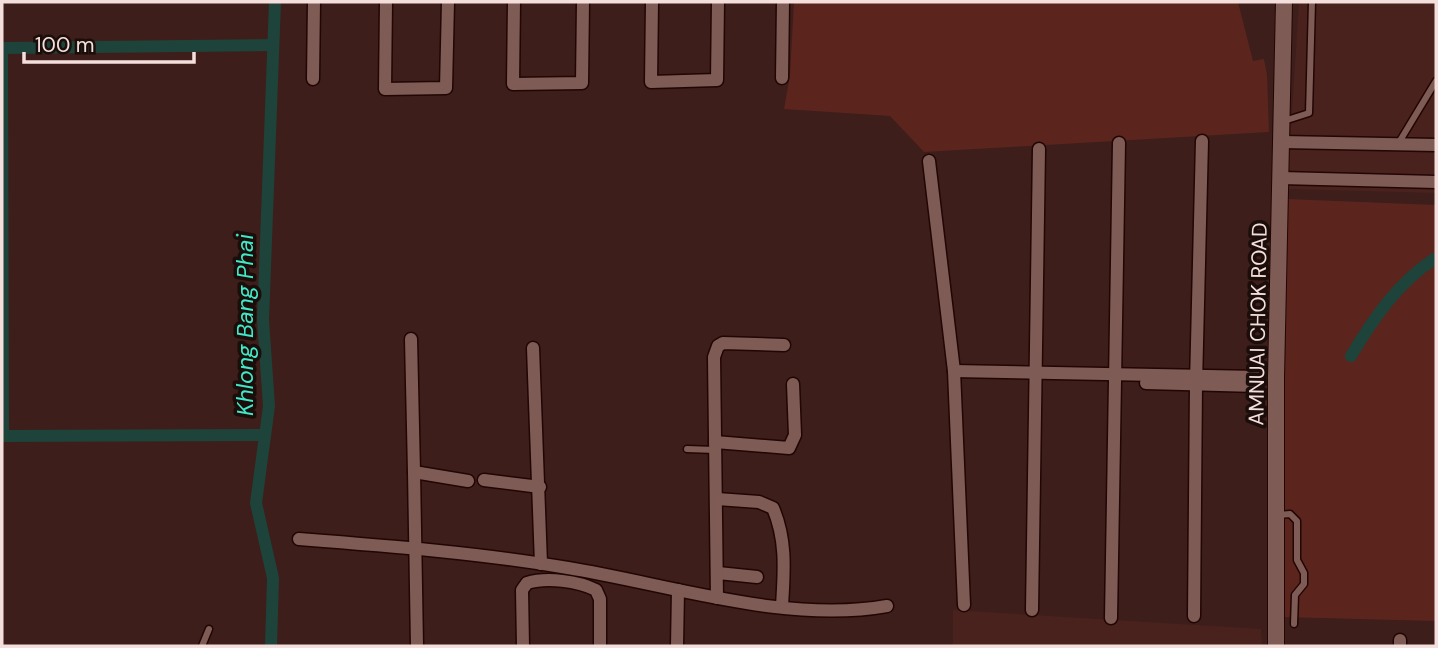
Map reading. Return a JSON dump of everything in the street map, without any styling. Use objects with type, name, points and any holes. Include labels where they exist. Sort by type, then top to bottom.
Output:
[{"type":"street","points":[[313,79],[314,2]]},
{"type":"street","points":[[386,2],[385,89],[446,88],[448,2]]},
{"type":"street","points":[[514,2],[513,84],[582,83],[583,2]]},
{"type":"street","points":[[652,2],[651,82],[717,80],[718,2]]},
{"type":"street","points":[[782,78],[783,2]]},
{"type":"street","name":"AMNUAI CHOK ROAD","points":[[1276,646],[1277,515],[1268,381],[1281,178],[1284,2]]},
{"type":"street","points":[[1194,616],[1202,141]]},
{"type":"street","points":[[1282,142],[1436,145]]},
{"type":"street","points":[[1111,618],[1119,143]]},
{"type":"street","points":[[1032,610],[1039,149]]},
{"type":"street","points":[[929,161],[954,375],[964,604]]},
{"type":"street","points":[[1281,178],[1436,182]]},
{"type":"street","points":[[411,339],[416,646]]},
{"type":"street","points":[[718,598],[714,357],[718,346],[731,342],[784,345]]},
{"type":"street","points":[[533,348],[541,564]]},
{"type":"street","points":[[954,375],[1268,381]]},
{"type":"street","points":[[715,446],[789,448],[795,435],[793,384]]},
{"type":"street","points":[[414,472],[468,481]]},
{"type":"street","points":[[484,480],[540,487]]},
{"type":"street","points":[[717,499],[759,502],[773,508],[782,536],[785,559],[782,606]]},
{"type":"street","points":[[299,539],[415,548],[541,564],[718,598],[782,606],[834,610],[887,606]]},
{"type":"street","points":[[718,573],[757,577]]},
{"type":"street","points":[[523,646],[522,590],[527,583],[534,581],[573,583],[596,590],[600,599],[600,646]]},
{"type":"street","points":[[677,646],[678,590]]},
{"type":"lane","points":[[1282,121],[1309,113],[1312,2]]},
{"type":"lane","points":[[1398,144],[1436,84]]},
{"type":"lane","points":[[687,449],[715,446]]},
{"type":"lane","points":[[1277,515],[1290,514],[1297,521],[1297,560],[1304,573],[1304,584],[1295,595],[1294,624]]},
{"type":"lane","points":[[201,646],[209,629]]},
{"type":"shaded area","points":[[794,2],[1238,2],[1253,61],[1264,59],[1269,132],[924,152],[890,116],[784,109],[790,75]]},
{"type":"shaded area","points":[[1299,2],[1436,2],[1436,193],[1287,189]]},
{"type":"shaded area","points":[[1287,199],[1436,205],[1436,621],[1282,617]]},
{"type":"shaded area","points":[[953,610],[1261,629],[1262,646],[953,646]]},
{"type":"waterway","name":"Khlong Bang Phai","points":[[271,646],[273,578],[256,503],[269,406],[263,320],[275,2]]},
{"type":"waterway","points":[[3,436],[2,48],[273,45]]},
{"type":"waterway","points":[[1351,356],[1368,328],[1399,289],[1436,258]]},
{"type":"waterway","points":[[2,436],[265,435]]}]
